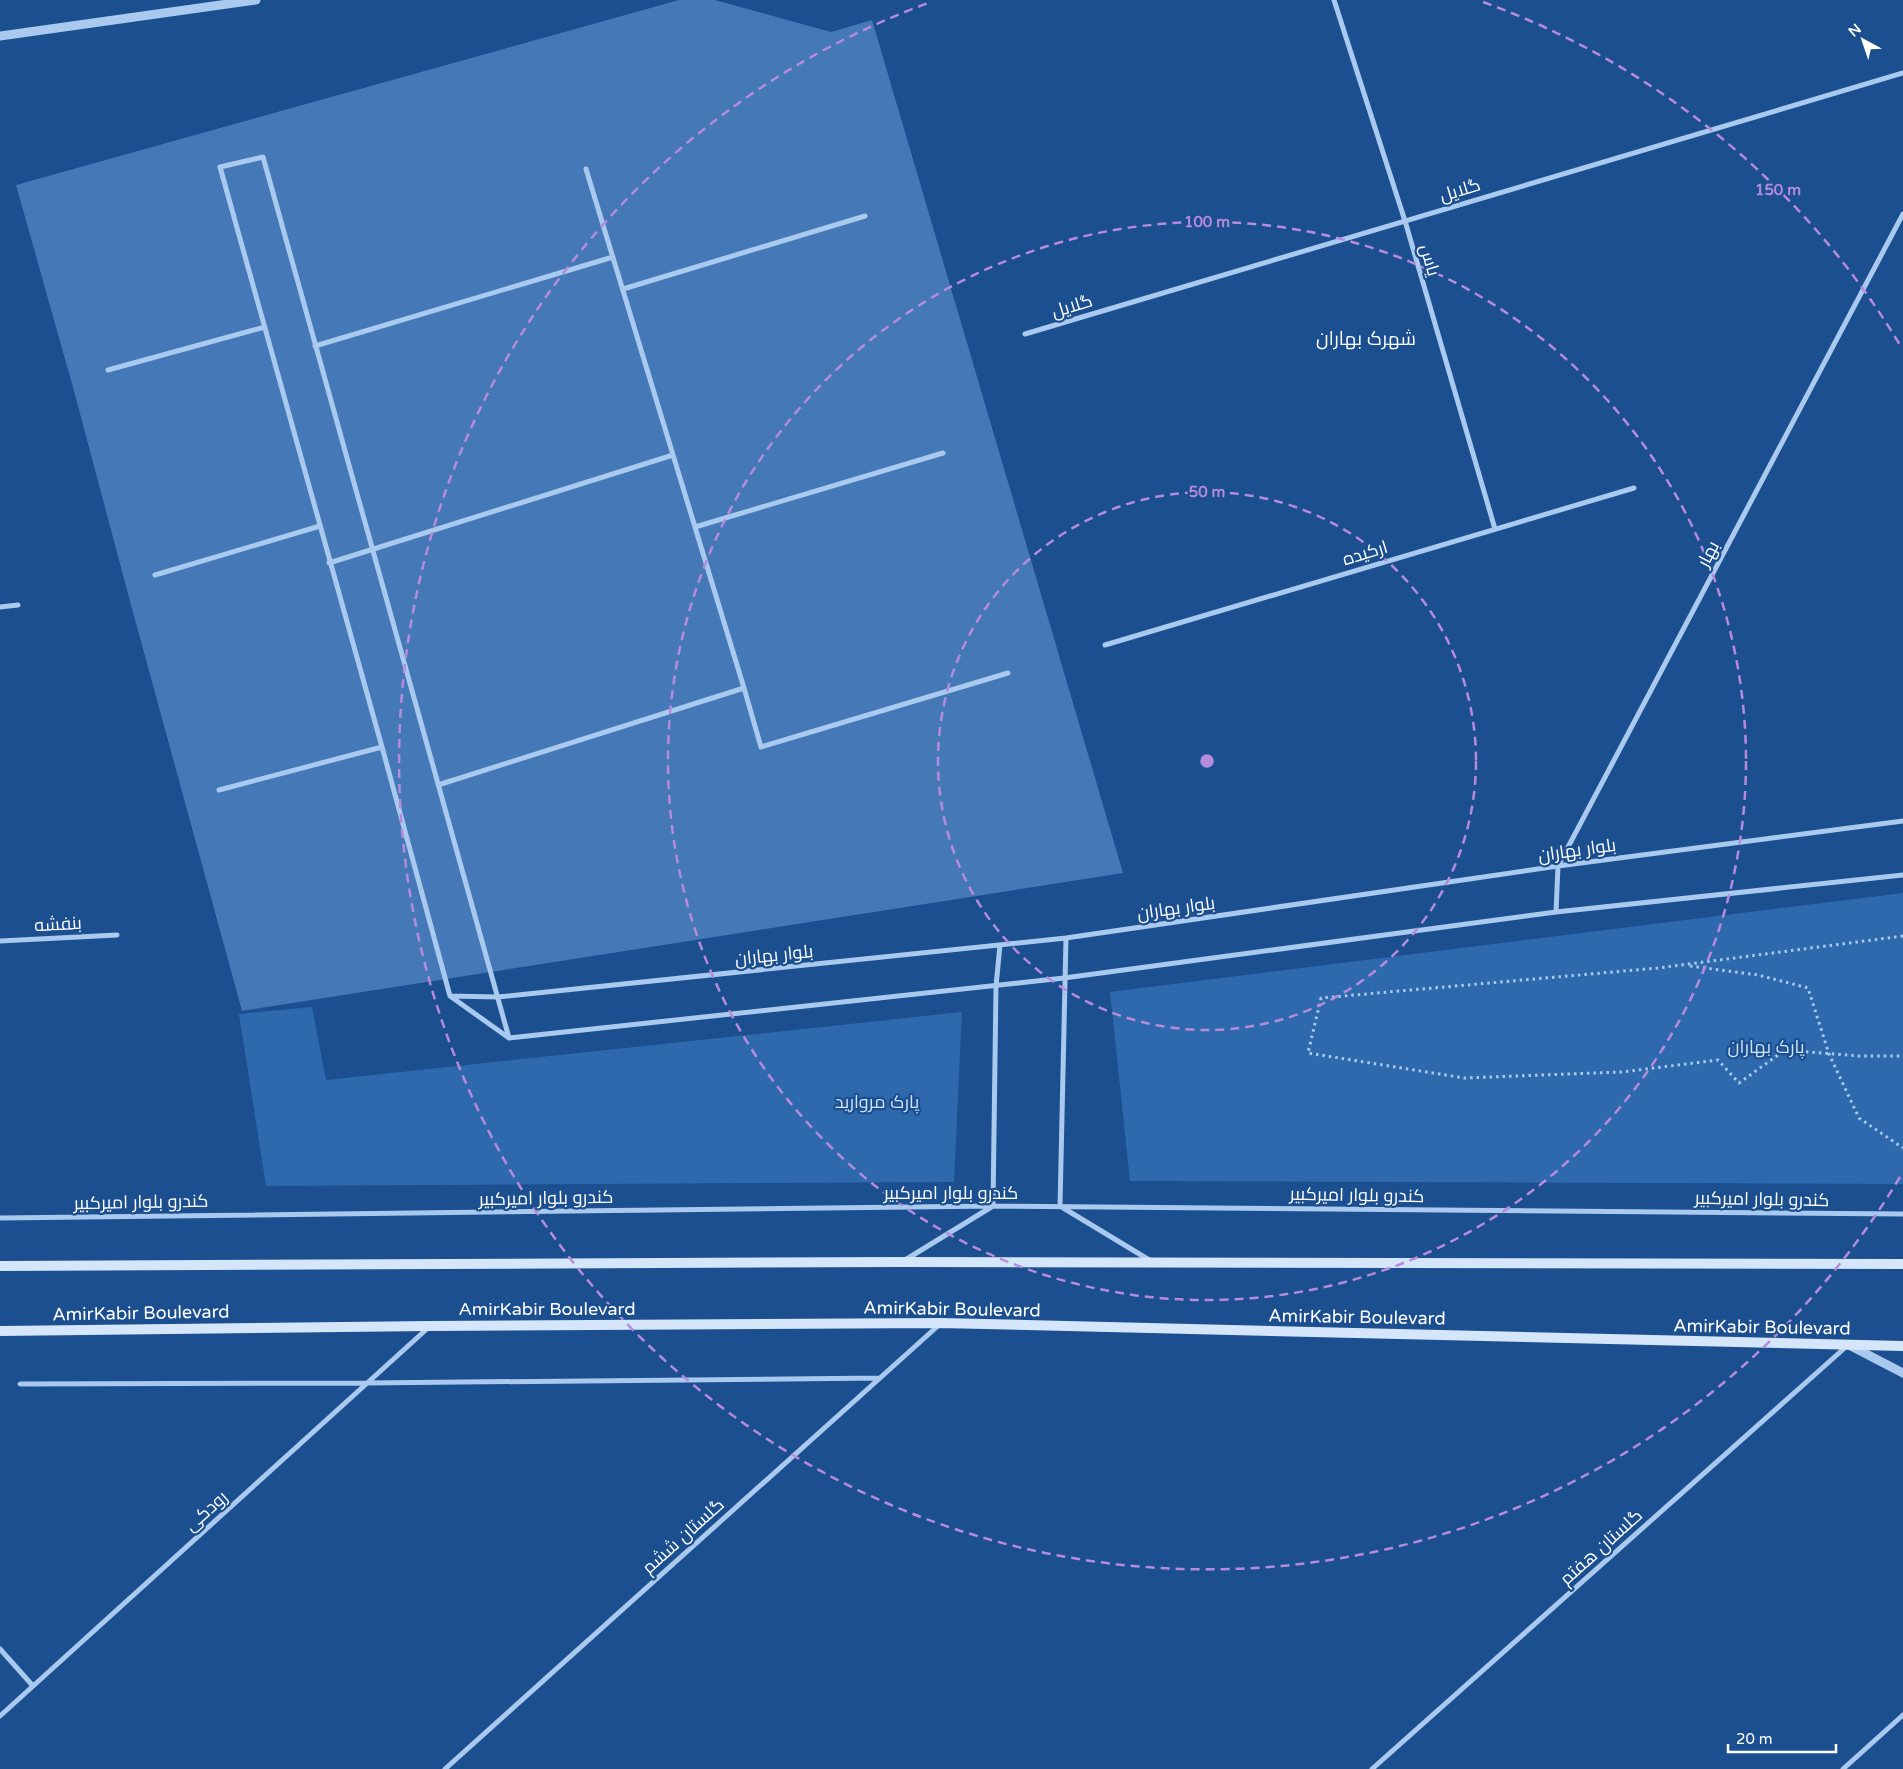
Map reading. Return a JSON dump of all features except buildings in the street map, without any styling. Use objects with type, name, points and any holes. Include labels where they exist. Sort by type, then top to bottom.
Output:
[{"type":"main road","points":[[0,1266],[902,1262],[1903,1264]]},
{"type":"main road","name":"AmirKabir Boulevard","points":[[0,1332],[430,1326],[940,1323],[1903,1346]]},
{"type":"street","points":[[0,36],[256,0]]},
{"type":"street","name":"یاس","points":[[1334,0],[1405,221],[1495,529]]},
{"type":"street","name":"گلایل","points":[[1025,334],[1903,73]]},
{"type":"street","points":[[509,1038],[263,156],[220,167],[450,996],[509,1038],[996,986],[1556,912],[1903,875]]},
{"type":"street","points":[[586,169],[744,688],[760,747],[1008,673]]},
{"type":"street","name":"بهار","points":[[1556,912],[1558,866],[1903,214]]},
{"type":"street","points":[[622,289],[865,216]]},
{"type":"street","points":[[315,346],[613,257]]},
{"type":"street","points":[[108,370],[265,327]]},
{"type":"street","points":[[695,527],[943,453]]},
{"type":"street","points":[[329,563],[673,455]]},
{"type":"street","name":"ارکیده","points":[[1105,645],[1634,488]]},
{"type":"street","points":[[155,575],[320,526]]},
{"type":"street","points":[[0,607],[18,605]]},
{"type":"street","points":[[438,785],[744,688]]},
{"type":"street","points":[[219,790],[382,747]]},
{"type":"street","name":"بلوار بهاران","points":[[450,996],[498,997],[1066,938],[1558,866],[1903,821]]},
{"type":"street","name":"بنفشه","points":[[0,941],[117,935]]},
{"type":"street","points":[[1066,938],[1060,1206],[1154,1262]]},
{"type":"street","points":[[902,1262],[993,1206],[996,986],[1000,945]]},
{"type":"street","name":"کندرو بلوار امیرکبیر","points":[[0,1218],[993,1206],[1903,1214]]},
{"type":"street","name":"گلستان ششم","points":[[445,1769],[940,1323]]},
{"type":"street","name":"رودکی","points":[[0,1716],[430,1326]]},
{"type":"street","points":[[1848,1345],[1903,1374]]},
{"type":"street","name":"گلستان هفتم","points":[[1372,1769],[1848,1345]]},
{"type":"street","points":[[20,1384],[880,1378]]},
{"type":"street","points":[[0,1649],[33,1686]]},
{"type":"street","points":[[1843,1769],[1903,1715]]},
{"type":"path","points":[[1903,936],[1685,965],[1321,998],[1308,1053],[1464,1078],[1622,1072],[1718,1060],[1739,1083],[1785,1050],[1829,1054],[1903,1056]]},
{"type":"path","points":[[1685,965],[1758,975],[1808,988],[1829,1054],[1859,1118],[1903,1148]]},
{"type":"green space","name":"پارک بهاران","points":[[1903,893],[1903,1184],[1130,1181],[1110,992]]},
{"type":"green space","name":"پارک مروارید","points":[[312,1007],[326,1080],[962,1012],[954,1182],[266,1186],[239,1014]]},
{"type":"district","name":"شهرک بهاران","points":[[1366,338]]}]
